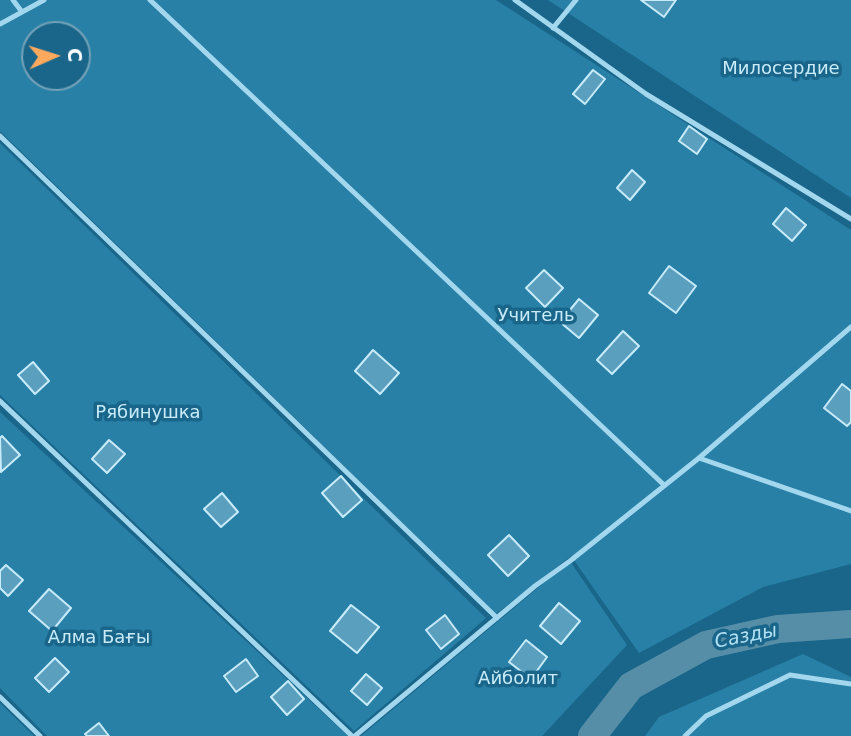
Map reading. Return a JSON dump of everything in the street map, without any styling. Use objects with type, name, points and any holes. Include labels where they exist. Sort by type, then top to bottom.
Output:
[{"type":"lane","points":[[13,0],[22,12]]},
{"type":"lane","points":[[0,24],[44,0]]},
{"type":"lane","points":[[150,0],[664,485]]},
{"type":"lane","points":[[515,0],[646,94],[851,219]]},
{"type":"lane","points":[[553,27],[576,0]]},
{"type":"lane","points":[[0,136],[496,618]]},
{"type":"lane","points":[[0,401],[354,736],[535,586],[699,458],[851,327]]},
{"type":"lane","points":[[699,458],[851,510]]},
{"type":"lane","points":[[685,736],[706,716],[789,675],[851,684]]},
{"type":"lane","points":[[0,697],[40,736]]},
{"type":"green space","name":"Учитель","points":[[0,0],[496,0],[851,230],[851,564],[763,587],[639,653],[571,556],[496,614],[0,131]]},
{"type":"green space","name":"Милосердие","points":[[548,0],[851,0],[851,198]]},
{"type":"green space","name":"Рябинушка","points":[[0,143],[486,618],[354,731],[0,395]]},
{"type":"green space","name":"Алма Бағы","points":[[0,412],[348,736],[47,736],[0,688]]},
{"type":"green space","name":"Айболит","points":[[570,561],[627,645],[542,736],[361,736]]},
{"type":"green space","points":[[803,654],[851,677],[851,736],[645,736],[659,717]]},
{"type":"green space","points":[[0,703],[34,736],[0,736]]},
{"type":"building","points":[[641,0],[676,0],[664,17]]},
{"type":"building","points":[[593,70],[605,79],[585,104],[573,94]]},
{"type":"building","points":[[689,126],[707,139],[697,154],[679,141]]},
{"type":"building","points":[[632,170],[645,182],[630,200],[617,188]]},
{"type":"building","points":[[786,208],[806,225],[792,241],[773,224]]},
{"type":"building","points":[[669,266],[696,286],[676,313],[649,293]]},
{"type":"building","points":[[544,270],[563,288],[545,307],[526,288]]},
{"type":"building","points":[[579,299],[598,315],[579,338],[560,322]]},
{"type":"building","points":[[623,331],[639,346],[612,374],[597,360]]},
{"type":"building","points":[[373,350],[399,373],[380,394],[355,371]]},
{"type":"building","points":[[33,362],[49,381],[35,394],[18,375]]},
{"type":"building","points":[[842,384],[851,391],[851,422],[847,426],[824,408]]},
{"type":"building","points":[[2,436],[20,455],[1,472],[0,438]]},
{"type":"building","points":[[109,440],[125,454],[107,473],[92,459]]},
{"type":"building","points":[[341,476],[362,500],[343,517],[322,493]]},
{"type":"building","points":[[222,493],[238,512],[221,527],[204,509]]},
{"type":"building","points":[[509,535],[529,556],[508,576],[488,555]]},
{"type":"building","points":[[6,565],[23,580],[8,596],[0,588],[0,571]]},
{"type":"building","points":[[49,589],[71,608],[52,631],[29,611]]},
{"type":"building","points":[[559,603],[580,621],[561,644],[540,626]]},
{"type":"building","points":[[351,605],[379,627],[357,653],[330,631]]},
{"type":"building","points":[[445,615],[459,634],[441,649],[426,630]]},
{"type":"building","points":[[526,640],[547,657],[531,679],[509,662]]},
{"type":"building","points":[[55,658],[69,672],[49,692],[35,678]]},
{"type":"building","points":[[246,659],[258,676],[236,692],[224,676]]},
{"type":"building","points":[[366,674],[382,688],[367,705],[351,691]]},
{"type":"building","points":[[288,681],[304,699],[287,715],[271,697]]},
{"type":"building","points":[[99,723],[109,736],[85,734]]},
{"type":"waterway","name":"Сазды","points":[[592,736],[631,686],[706,645],[778,629],[851,624]]}]
